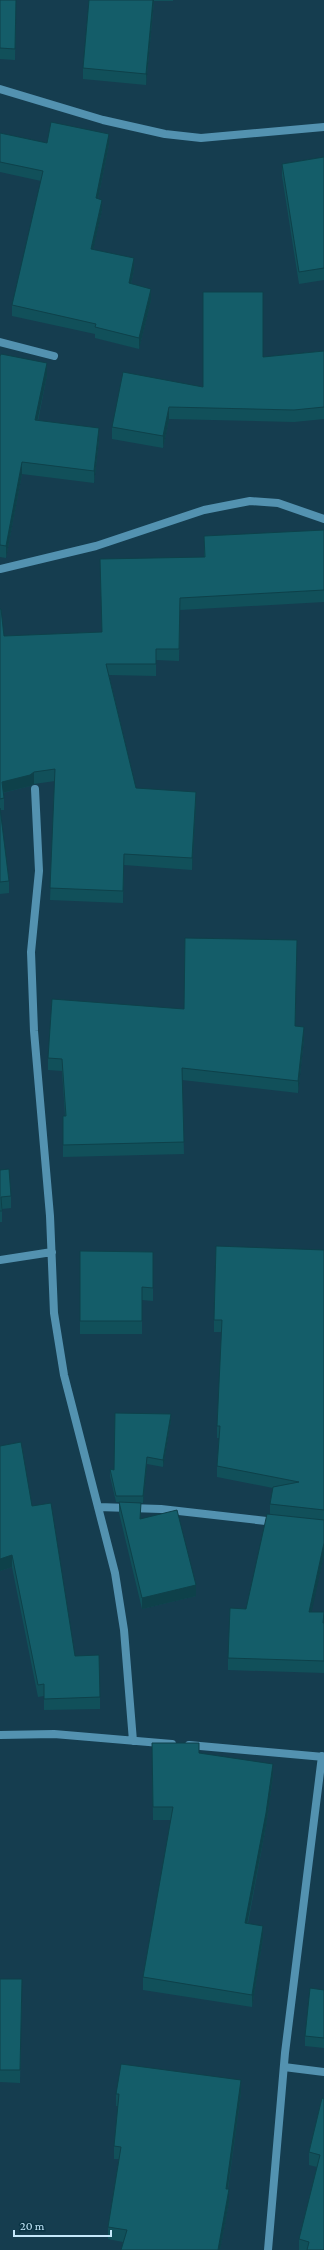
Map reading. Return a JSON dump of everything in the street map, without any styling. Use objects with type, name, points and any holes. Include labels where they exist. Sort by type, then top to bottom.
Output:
[{"type":"street","points":[[0,89],[103,120],[165,134],[201,138],[324,127]]},
{"type":"street","points":[[0,342],[54,356]]},
{"type":"street","points":[[0,569],[96,546],[204,510],[250,501],[278,503],[324,519]]},
{"type":"street","points":[[35,789],[39,871],[31,952],[34,1031],[50,1216],[54,1313],[64,1375],[115,1573],[124,1630],[134,1741]]},
{"type":"street","points":[[0,1260],[52,1252]]},
{"type":"street","points":[[98,1506],[161,1509],[287,1523]]},
{"type":"street","points":[[0,1735],[54,1734],[323,1757],[284,2067],[268,2250]]},
{"type":"street","points":[[284,2067],[324,2072]]},
{"type":"building","points":[[0,0],[16,0],[15,49],[0,48]]},
{"type":"building","points":[[89,0],[153,0],[146,74],[83,68]]},
{"type":"building","points":[[51,122],[109,134],[96,198],[102,200],[91,249],[134,258],[129,283],[151,289],[139,338],[95,327],[96,324],[12,305],[43,171],[0,162],[0,133],[47,143]]},
{"type":"building","points":[[324,157],[324,268],[299,272],[282,164]]},
{"type":"building","points":[[203,292],[263,292],[263,357],[324,351],[324,407],[294,410],[169,407],[163,436],[112,427],[123,372],[203,387]]},
{"type":"building","points":[[1,354],[47,363],[35,420],[99,428],[94,471],[22,462],[6,546],[0,545]]},
{"type":"building","points":[[324,530],[324,590],[180,598],[179,649],[156,649],[156,664],[106,664],[136,788],[196,792],[192,858],[124,854],[123,891],[50,888],[55,769],[34,772],[30,775],[2,782],[4,798],[0,799],[0,609],[4,636],[102,632],[100,559],[205,557],[204,536]]},
{"type":"building","points":[[0,808],[9,881],[0,882]]},
{"type":"building","points":[[185,938],[297,940],[295,1026],[304,1027],[298,1081],[182,1068],[184,1142],[63,1145],[63,1116],[66,1116],[62,1059],[48,1058],[52,999],[184,1009]]},
{"type":"building","points":[[9,1169],[11,1196],[1,1197],[2,1211],[0,1211],[0,1170]]},
{"type":"building","points":[[216,1246],[324,1250],[324,1510],[270,1504],[273,1487],[299,1482],[217,1466],[220,1426],[217,1426],[222,1320],[214,1320]]},
{"type":"building","points":[[80,1251],[153,1252],[153,1288],[142,1287],[142,1321],[80,1321]]},
{"type":"building","points":[[115,1413],[171,1414],[163,1460],[147,1457],[143,1496],[116,1496],[110,1469],[114,1470]]},
{"type":"building","points":[[21,1442],[32,1506],[51,1503],[75,1656],[99,1655],[100,1697],[44,1699],[44,1684],[38,1685],[12,1555],[0,1559],[0,1446]]},
{"type":"building","points":[[119,1502],[141,1503],[140,1519],[177,1510],[196,1585],[142,1598]]},
{"type":"building","points":[[267,1514],[324,1520],[324,1543],[309,1612],[324,1612],[324,1661],[228,1658],[230,1608],[246,1609]]},
{"type":"building","points":[[152,1743],[199,1743],[199,1753],[273,1764],[266,1813],[245,1923],[263,1926],[252,1995],[143,1977],[173,1807],[153,1807]]},
{"type":"building","points":[[0,1979],[22,1979],[20,2070],[0,2070]]},
{"type":"building","points":[[310,1988],[324,1990],[324,2038],[305,2036]]},
{"type":"building","points":[[121,2064],[241,2080],[226,2189],[229,2189],[218,2250],[121,2250],[127,2230],[108,2227],[121,2147],[114,2146],[119,2094],[116,2094]]},
{"type":"building","points":[[322,2098],[324,2099],[324,2250],[307,2250],[309,2242],[299,2239],[320,2155],[309,2152]]}]
